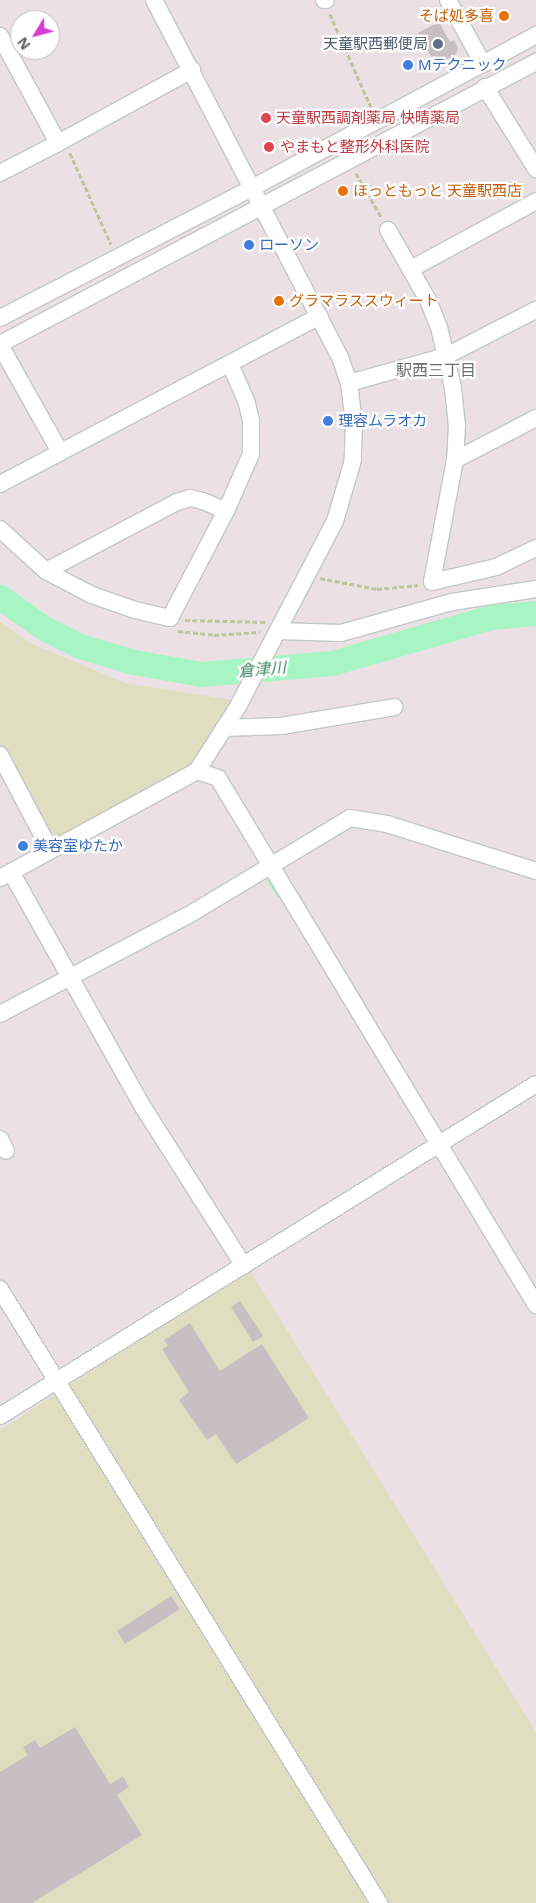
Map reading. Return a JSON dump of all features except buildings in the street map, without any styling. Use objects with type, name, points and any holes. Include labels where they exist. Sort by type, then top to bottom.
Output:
[{"type":"street","points":[[154,0],[320,316],[350,383],[354,440],[348,481],[335,521],[279,631],[239,705],[197,772],[5,875],[143,1107],[244,1266]]},
{"type":"street","points":[[448,0],[483,64]]},
{"type":"street","points":[[0,318],[118,259],[536,35]]},
{"type":"street","points":[[0,36],[6,62],[61,141]]},
{"type":"street","points":[[60,452],[0,344],[485,87],[536,62]]},
{"type":"street","points":[[0,173],[192,70]]},
{"type":"street","points":[[485,87],[536,169]]},
{"type":"street","points":[[411,270],[536,201]]},
{"type":"street","points":[[388,230],[411,270],[439,326],[453,388],[457,426],[455,460],[432,582],[496,568],[536,548]]},
{"type":"street","points":[[350,383],[446,356],[536,310]]},
{"type":"street","points":[[0,484],[320,316]]},
{"type":"street","points":[[0,529],[46,571],[113,604],[170,618],[245,472],[252,438],[247,403],[230,364]]},
{"type":"street","points":[[455,460],[536,418]]},
{"type":"street","points":[[46,571],[177,502],[190,498],[203,501],[226,511]]},
{"type":"street","points":[[279,631],[341,633],[452,602],[536,589]]},
{"type":"street","points":[[224,728],[281,726],[394,706]]},
{"type":"street","points":[[0,755],[50,850]]},
{"type":"street","points":[[197,772],[218,778],[269,867],[536,1305]]},
{"type":"street","points":[[0,1014],[187,916],[350,818],[387,824],[536,871]]},
{"type":"street","points":[[0,1416],[536,1084]]},
{"type":"street","points":[[0,1289],[379,1903]]},
{"type":"path","points":[[325,0],[378,121]]},
{"type":"path","points":[[61,141],[118,259]]},
{"type":"path","points":[[350,160],[388,230]]},
{"type":"path","points":[[307,575],[377,589],[432,582]]},
{"type":"path","points":[[170,618],[279,631]]},
{"type":"shaded area","points":[[0,622],[32,644],[125,683],[233,700],[191,769],[52,842],[0,743]]},
{"type":"shaded area","points":[[249,1269],[536,1732],[536,1903],[0,1903],[0,1430]]},
{"type":"waterway","name":"倉津川","points":[[0,597],[44,628],[80,646],[134,662],[201,674],[332,663],[491,617],[536,613]]},
{"type":"waterway","points":[[268,877],[279,895]]},
{"type":"place","name":"そば処多喜","points":[[504,16]]},
{"type":"place","name":"天童駅西郵便局","points":[[438,44]]},
{"type":"place","name":"Mテクニック","points":[[408,65]]},
{"type":"place","name":"天童駅西調剤薬局 快晴薬局","points":[[266,118]]},
{"type":"place","name":"やまもと整形外科医院","points":[[269,147]]},
{"type":"place","name":"ほっともっと 天童駅西店","points":[[343,191]]},
{"type":"place","name":"ローソン","points":[[249,245]]},
{"type":"place","name":"グラマラススウィート","points":[[279,301]]},
{"type":"place","name":"理容ムラオカ","points":[[328,421]]},
{"type":"place","name":"美容室ゆたか","points":[[23,846]]},
{"type":"district","name":"駅西三丁目","points":[[436,370]]}]
